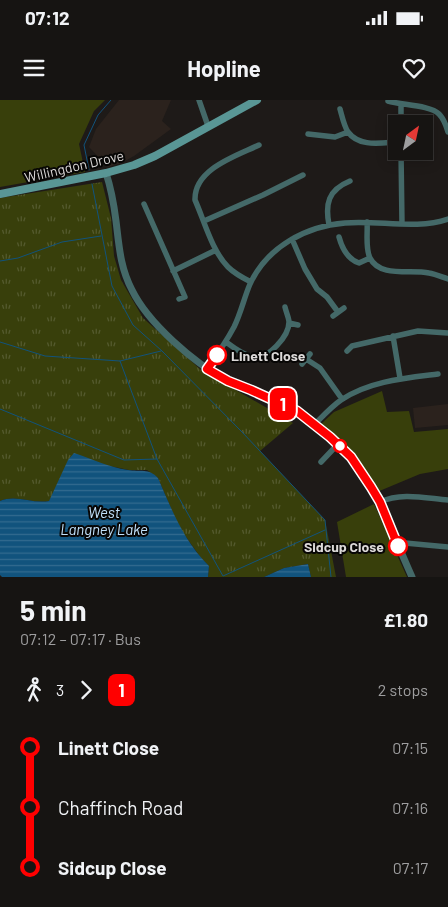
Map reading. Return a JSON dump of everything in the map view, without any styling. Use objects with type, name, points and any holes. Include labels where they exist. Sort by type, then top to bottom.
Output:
[{"type":"main road","name":"Willingdon Drove","points":[[0,194],[106,173],[134,165],[155,156],[257,100]]},
{"type":"street","points":[[199,100],[208,126]]},
{"type":"street","points":[[388,101],[438,112],[444,120],[448,132]]},
{"type":"street","points":[[401,105],[401,115]]},
{"type":"street","points":[[340,109],[348,132],[359,140],[368,143],[388,142]]},
{"type":"street","points":[[308,134],[334,136],[348,132]]},
{"type":"street","points":[[251,282],[228,268],[216,250],[195,200],[195,195],[201,178],[208,171],[258,145]]},
{"type":"street","points":[[401,160],[402,224]]},
{"type":"street","points":[[106,173],[112,197],[123,270],[132,291],[144,310],[160,328],[207,369],[228,381],[282,403],[315,424],[338,444],[351,457],[380,502],[412,577]]},
{"type":"street","points":[[204,221],[302,175]]},
{"type":"street","points":[[329,225],[328,206],[331,196],[335,189],[350,180]]},
{"type":"street","points":[[144,204],[184,297],[179,299]]},
{"type":"street","points":[[207,369],[226,342],[235,325],[251,282],[264,262],[292,239],[308,230],[329,225],[367,222],[434,224],[448,219]]},
{"type":"street","points":[[367,222],[370,258],[384,269],[428,272],[448,278]]},
{"type":"street","points":[[292,239],[305,270],[317,288],[327,297],[338,312]]},
{"type":"street","points":[[349,240],[340,240],[352,261],[359,263],[370,258]]},
{"type":"street","points":[[173,271],[216,250]]},
{"type":"street","points":[[226,342],[240,352],[254,358],[265,356],[275,349],[289,323],[285,307]]},
{"type":"street","points":[[289,323],[298,325]]},
{"type":"street","points":[[347,351],[352,346],[418,331],[448,333]]},
{"type":"street","points":[[393,336],[400,378]]},
{"type":"street","points":[[348,340],[352,346]]},
{"type":"street","points":[[306,359],[320,368],[342,399]]},
{"type":"street","points":[[315,424],[342,399],[365,389],[400,378],[438,374]]},
{"type":"street","points":[[321,462],[338,444]]},
{"type":"street","points":[[380,502],[392,497],[406,496],[448,500]]},
{"type":"street","points":[[398,546],[405,543],[448,547]]},
{"type":"shaded area","points":[[119,100],[171,100],[162,121],[171,129],[134,156],[108,167],[89,147],[96,129]]},
{"type":"shaded area","points":[[448,404],[448,425],[415,428],[413,408]]},
{"type":"green space","points":[[0,100],[105,100],[94,111],[79,144],[85,172],[0,187]]},
{"type":"green space","points":[[102,182],[111,218],[114,256],[121,280],[143,318],[201,370],[293,423],[260,451],[325,520],[336,577],[311,577],[308,564],[284,568],[264,577],[208,577],[209,566],[179,527],[158,478],[147,470],[129,470],[105,465],[55,489],[49,501],[12,498],[0,501],[0,198]]},
{"type":"green space","points":[[382,391],[387,412],[409,411],[414,432],[448,429],[448,469],[420,474],[377,492],[321,424],[334,412]]},
{"type":"green space","points":[[374,504],[407,577],[346,577],[337,522]]},
{"type":"water","name":"West Langney Lake","points":[[74,453],[114,467],[148,472],[155,475],[185,535],[209,566],[208,577],[2,577],[0,575],[0,501],[12,498],[49,501],[68,460]]},
{"type":"water","points":[[308,564],[311,577],[264,577],[284,568]]},
{"type":"waterway","points":[[89,170],[84,145],[98,115],[111,100]]},
{"type":"waterway","points":[[92,184],[112,286],[133,325],[162,351],[242,432],[325,520],[331,577]]},
{"type":"waterway","points":[[0,261],[18,258],[62,242],[101,236]]},
{"type":"waterway","points":[[0,342],[45,356],[120,361],[161,351]]},
{"type":"waterway","points":[[120,361],[157,459],[223,576],[325,530]]},
{"type":"waterway","points":[[0,409],[124,460],[157,459]]},
{"type":"bus line","name":"1","points":[[217,355],[207,369],[228,381],[297,411],[315,424],[351,457],[380,502],[398,546]]},
{"type":"place","name":"Linett Close","points":[[217,355]]},
{"type":"place","name":"Sidcup Close","points":[[398,546]]}]
